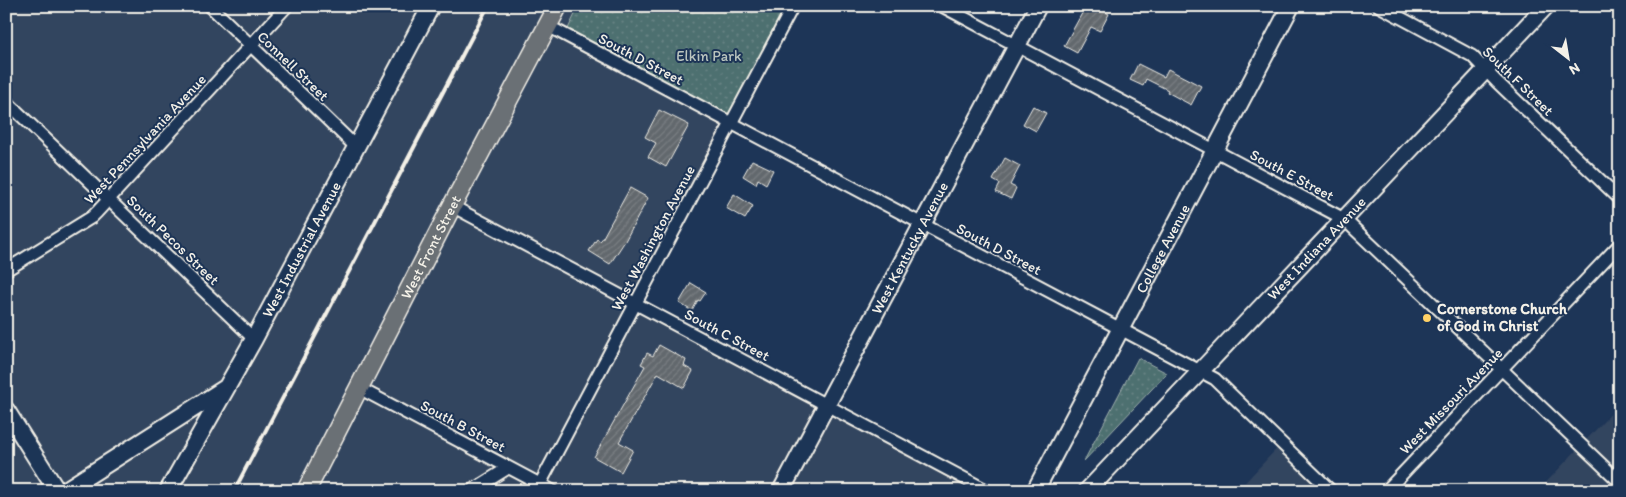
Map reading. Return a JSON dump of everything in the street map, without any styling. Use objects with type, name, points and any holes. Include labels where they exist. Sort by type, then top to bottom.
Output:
[{"type":"main road","name":"West Front Street","points":[[310,489],[359,388],[452,206],[558,6]]},
{"type":"street","name":"Connell Street","points":[[210,6],[356,147]]},
{"type":"street","name":"West Pennsylvania Avenue","points":[[6,270],[92,217],[287,6]]},
{"type":"street","name":"West Industrial Avenue","points":[[168,491],[254,339],[431,6]]},
{"type":"street","name":"West Washington Avenue","points":[[540,484],[793,6]]},
{"type":"street","name":"South E Street","points":[[942,6],[1344,219],[1620,482]]},
{"type":"street","name":"West Kentucky Avenue","points":[[781,491],[1038,6]]},
{"type":"street","name":"College Avenue","points":[[1035,491],[1291,6]]},
{"type":"street","name":"South F Street","points":[[1378,6],[1472,56],[1620,199]]},
{"type":"street","name":"West Indiana Avenue","points":[[1087,491],[1543,9]]},
{"type":"street","name":"South D Street","points":[[548,26],[1214,379],[1331,491]]},
{"type":"street","name":"South Pecos Street","points":[[6,101],[254,339]]},
{"type":"street","name":"South C Street","points":[[452,206],[988,491]]},
{"type":"street","name":"West Missouri Avenue","points":[[1386,491],[1620,244]]},
{"type":"street","points":[[64,491],[227,387]]},
{"type":"street","name":"South B Street","points":[[359,388],[553,491]]},
{"type":"street","points":[[6,410],[57,491]]},
{"type":"street","points":[[471,491],[508,468]]},
{"type":"shaded area","points":[[6,6],[670,6],[730,124],[636,304],[988,491],[6,491]]},
{"type":"shaded area","points":[[1620,404],[1620,491],[1538,491]]},
{"type":"shaded area","points":[[1282,443],[1332,491],[1237,491]]},
{"type":"green space","name":"Elkin Park","points":[[579,6],[793,6],[731,124],[565,35]]},
{"type":"green space","points":[[1138,358],[1167,373],[1084,461]]},
{"type":"building","points":[[1086,6],[1095,6],[1109,14],[1100,31],[1091,27],[1077,53],[1064,46]]},
{"type":"building","points":[[1138,64],[1164,77],[1168,69],[1201,86],[1191,105],[1146,79],[1143,86],[1130,80]]},
{"type":"building","points":[[1033,106],[1046,113],[1036,131],[1023,124]]},
{"type":"building","points":[[659,110],[689,125],[666,167],[648,157],[656,143],[645,137]]},
{"type":"building","points":[[1005,158],[1020,166],[1010,185],[1016,188],[1011,199],[996,192],[1000,184],[993,180]]},
{"type":"building","points":[[752,160],[773,170],[766,184],[758,179],[756,184],[743,176]]},
{"type":"building","points":[[630,188],[648,198],[625,241],[610,264],[589,251],[597,239],[600,241],[602,239]]},
{"type":"building","points":[[734,194],[753,206],[745,219],[726,208]]},
{"type":"building","points":[[691,283],[706,292],[700,301],[698,300],[692,311],[679,303]]},
{"type":"building","points":[[659,345],[686,360],[684,366],[693,371],[684,388],[658,373],[619,442],[633,450],[621,472],[594,457],[645,366],[641,364],[647,353],[653,356]]},
{"type":"railway","points":[[234,491],[488,6]]},
{"type":"place","name":"Cornerstone Church of God in Christ","points":[[1427,318]]}]
